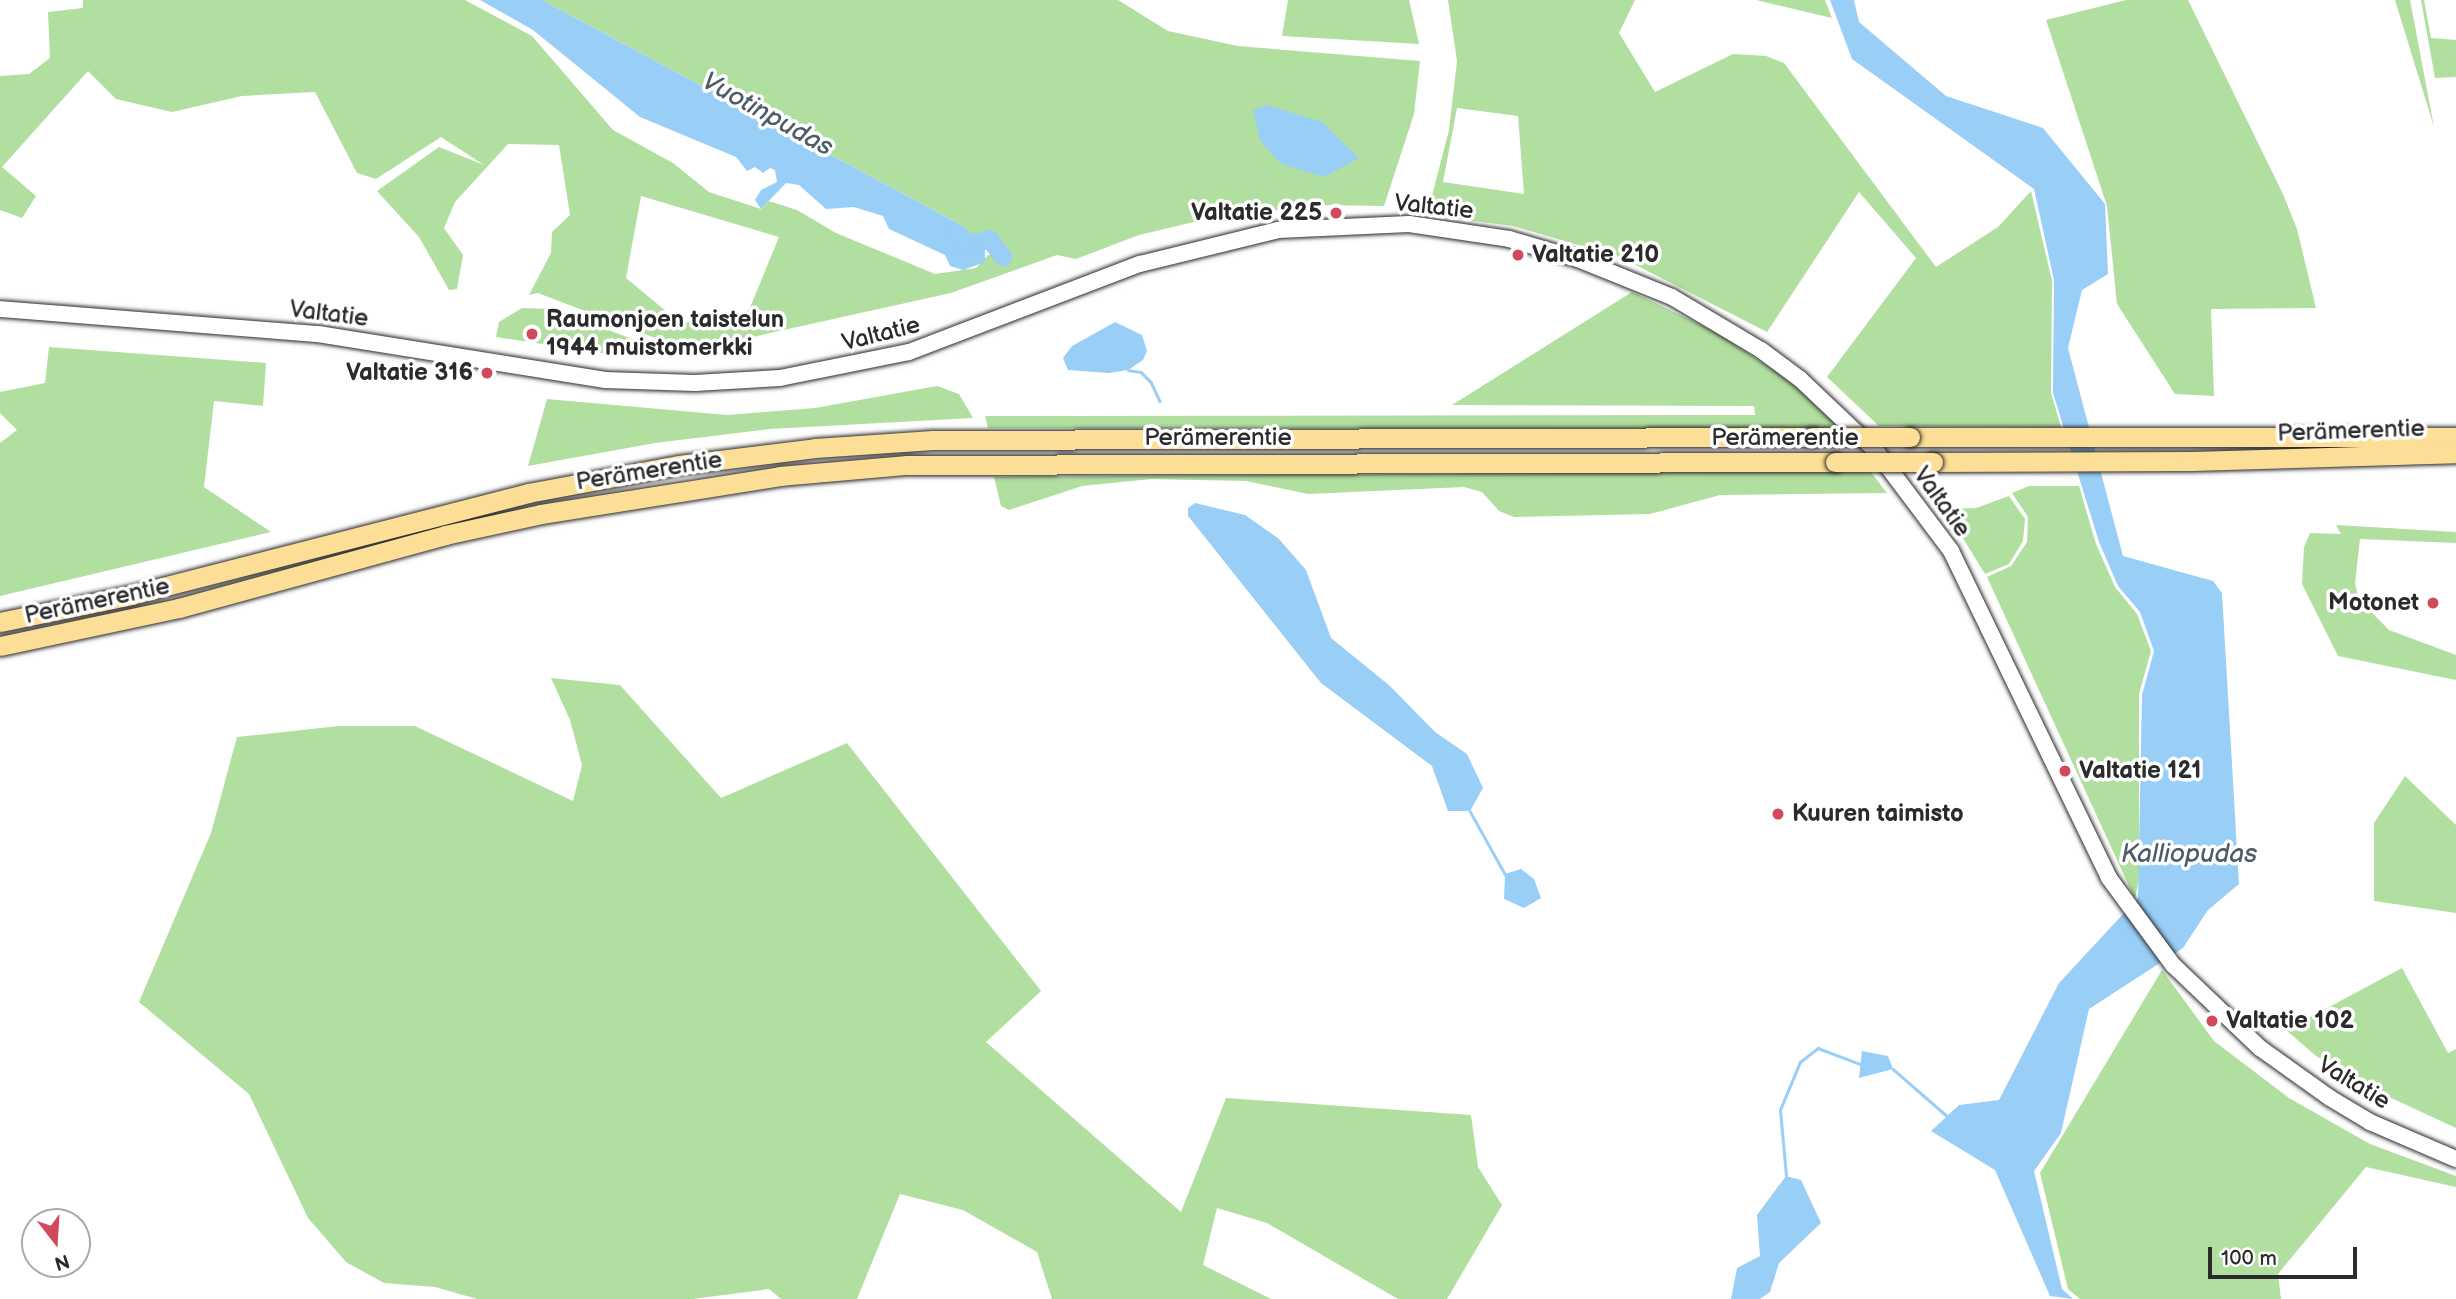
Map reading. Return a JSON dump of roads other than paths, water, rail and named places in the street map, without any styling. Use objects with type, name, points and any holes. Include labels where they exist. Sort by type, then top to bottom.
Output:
[{"type":"highway","name":"Perämerentie","points":[[0,622],[131,596],[528,492],[679,464],[815,448],[933,440],[2456,437]]},
{"type":"highway","name":"Perämerentie","points":[[0,646],[179,608],[445,535],[541,514],[780,477],[906,465],[2048,462],[2456,453]]},
{"type":"main road","name":"Valtatie","points":[[3,311],[318,334],[605,380],[705,383],[801,375],[909,352],[1140,264],[1250,234],[1335,225],[1409,224],[1509,239],[1627,276],[1720,324],[1800,379],[1876,451],[1944,542],[1974,592],[2079,818],[2126,904],[2173,965],[2260,1048],[2320,1091],[2370,1122],[2456,1159]]},
{"type":"water","points":[[480,0],[542,0],[963,226],[985,249],[985,262],[963,270],[950,266],[945,255],[889,229],[883,216],[854,207],[826,209],[799,185],[786,183],[761,209],[755,200],[761,190],[777,182],[775,170],[770,168],[763,173],[755,167],[747,171],[736,157],[640,117],[533,30]]},
{"type":"water","name":"Kalliopudas","points":[[1830,0],[1854,0],[1859,22],[1946,96],[2043,128],[2105,204],[2108,274],[2082,290],[2068,348],[2123,556],[2213,581],[2222,593],[2239,884],[2208,910],[2183,948],[2089,1009],[2061,1133],[2034,1171],[2062,1289],[2073,1299],[2050,1296],[1995,1170],[1931,1131],[1959,1105],[1999,1100],[2059,983],[2138,898],[2142,695],[2154,651],[2140,612],[2118,586],[2099,542],[2053,393],[2054,280],[2034,189],[1852,59]]},
{"type":"water","points":[[1268,105],[1322,122],[1359,158],[1324,177],[1281,164],[1260,140],[1253,110]]},
{"type":"water","points":[[1115,322],[1142,335],[1147,351],[1143,360],[1128,370],[1109,373],[1068,370],[1063,358],[1072,346]]},
{"type":"water","points":[[1195,503],[1245,515],[1279,539],[1306,570],[1331,638],[1390,686],[1435,732],[1467,754],[1483,788],[1470,811],[1448,811],[1432,766],[1321,683],[1188,516],[1188,508]]},
{"type":"water","points":[[1521,869],[1534,879],[1541,898],[1524,908],[1504,899],[1505,874]]},
{"type":"water","points":[[1862,1051],[1888,1056],[1893,1069],[1859,1078]]},
{"type":"water","points":[[1786,1176],[1801,1180],[1821,1223],[1779,1263],[1770,1292],[1760,1299],[1731,1299],[1737,1268],[1760,1256],[1757,1215]]},
{"type":"waterway","name":"Vuotinpudas","points":[[953,238],[977,243],[989,239],[1003,257]]},
{"type":"waterway","points":[[1128,370],[1141,372],[1151,382],[1160,401]]},
{"type":"waterway","points":[[1470,811],[1505,874]]},
{"type":"waterway","points":[[1786,1176],[1780,1110],[1800,1062],[1818,1048],[1860,1064]]},
{"type":"waterway","points":[[1893,1069],[1947,1116]]},
{"type":"place","name":"Valtatie 225","points":[[1336,213]]},
{"type":"place","name":"Valtatie 210","points":[[1518,255]]},
{"type":"place","name":"Raumonjoen taistelun 1944 muistomerkki","points":[[532,334]]},
{"type":"place","name":"Valtatie 316","points":[[487,373]]},
{"type":"place","name":"Motonet","points":[[2433,603]]},
{"type":"place","name":"Valtatie 121","points":[[2065,771]]},
{"type":"place","name":"Kuuren taimisto","points":[[1778,814]]},
{"type":"place","name":"Valtatie 102","points":[[2212,1021]]}]
